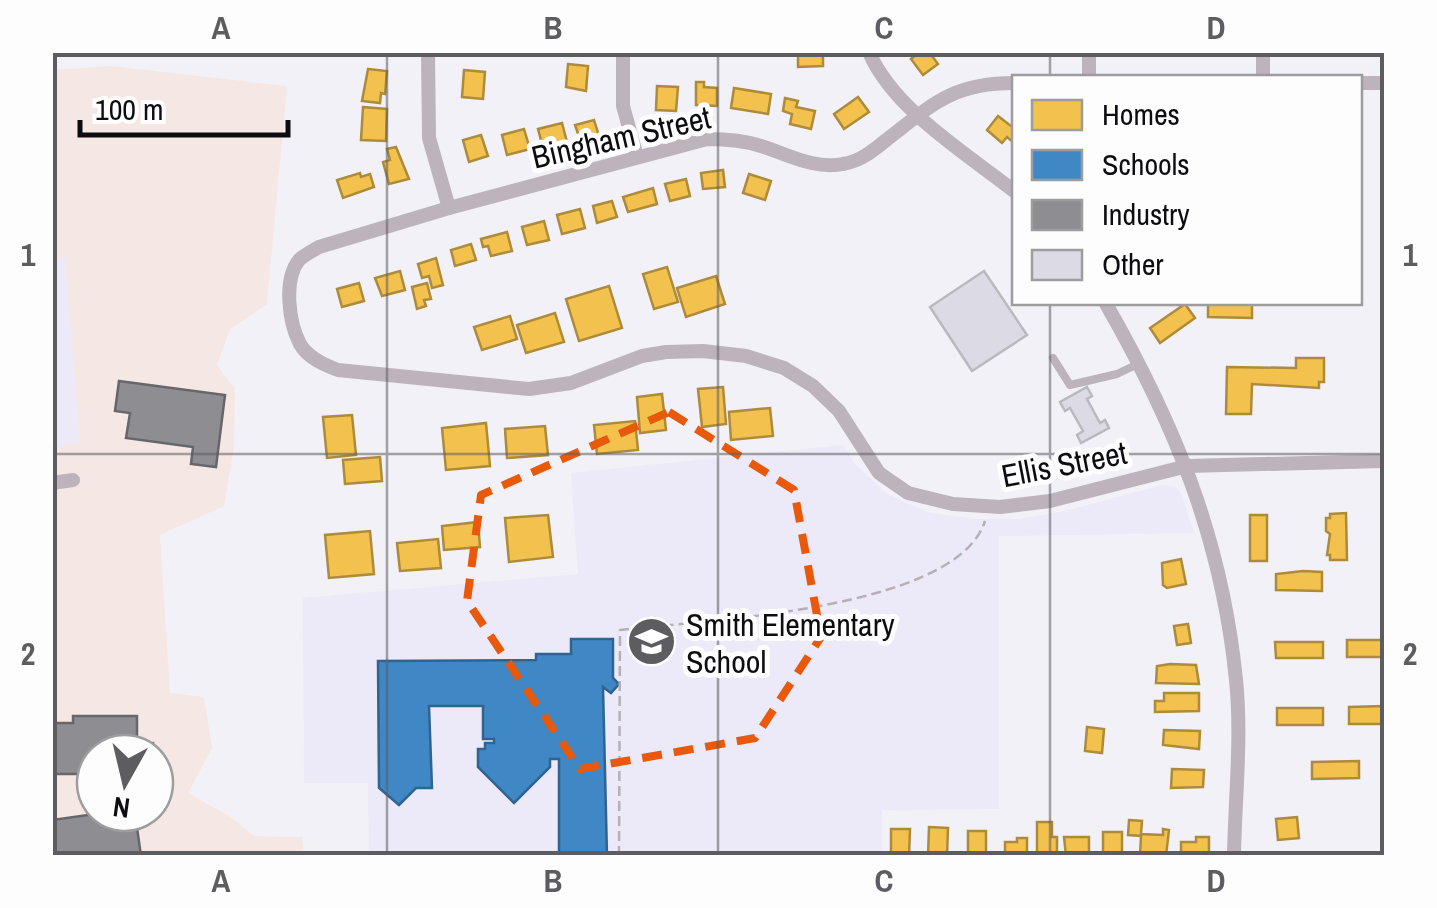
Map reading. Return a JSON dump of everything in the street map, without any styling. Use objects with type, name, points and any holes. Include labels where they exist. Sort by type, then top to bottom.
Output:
[{"type":"street","points":[[428,52],[429,138],[449,208]]},
{"type":"street","points":[[623,52],[623,106],[637,157]]},
{"type":"street","points":[[868,52],[892,90],[1012,189]]},
{"type":"street","name":"Bingham Street","points":[[292,273],[300,258],[318,247],[707,140],[730,139],[827,166],[846,164],[866,156],[954,90],[983,83],[1012,82]]},
{"type":"street","name":"Ellis Street","points":[[292,273],[292,320],[301,346],[320,363],[338,370],[529,389],[571,383],[642,356],[666,352],[703,350],[746,356],[784,368],[813,386],[839,411],[878,473],[908,493],[953,504],[1000,507],[1050,501],[1187,466],[1384,462]]},
{"type":"street","points":[[1107,305],[1140,363],[1187,466],[1222,578],[1237,684],[1234,856]]},
{"type":"street","points":[[52,483],[73,480]]},
{"type":"lane","points":[[1054,358],[1070,386],[1117,374],[1140,363]]},
{"type":"path","points":[[619,856],[620,630],[795,611],[896,587],[933,573],[954,559],[981,532],[986,519]]},
{"type":"highlighted area","points":[[669,412],[794,490],[821,637],[755,738],[580,769],[467,601],[481,495]]},
{"type":"shaded area","points":[[110,66],[287,86],[267,304],[230,329],[217,365],[235,389],[234,447],[224,506],[160,535],[170,693],[204,697],[212,748],[188,793],[231,817],[254,836],[302,837],[304,855],[53,856],[53,70]]},
{"type":"shaded area","points":[[53,257],[65,257],[80,444],[53,450]]},
{"type":"shaded area","name":"Smith Elementary School","points":[[843,445],[855,464],[887,494],[927,512],[973,519],[1020,519],[1065,511],[1163,485],[1175,487],[1181,493],[1194,533],[999,536],[999,809],[882,810],[882,855],[369,855],[368,783],[304,783],[303,598],[578,574],[571,473]]},
{"type":"building: Homes","points":[[798,52],[823,52],[823,66],[798,67]]},
{"type":"building: Homes","points":[[919,52],[929,52],[938,64],[923,75],[911,59]]},
{"type":"building: Homes","points":[[568,64],[588,66],[586,91],[566,87]]},
{"type":"building: Homes","points":[[368,69],[387,71],[380,103],[362,101]]},
{"type":"building: Homes","points":[[464,70],[485,72],[483,99],[462,97]]},
{"type":"building: Homes","points":[[696,82],[717,88],[717,106],[696,105]]},
{"type":"building: Homes","points":[[657,86],[678,87],[676,111],[656,110]]},
{"type":"building: Homes","points":[[734,88],[771,94],[768,114],[731,108]]},
{"type":"building: Homes","points":[[858,97],[869,112],[844,129],[834,114]]},
{"type":"building: Homes","points":[[785,98],[798,101],[796,107],[815,111],[811,129],[790,124],[792,114],[783,111]]},
{"type":"building: Homes","points":[[363,107],[387,109],[386,141],[361,140]]},
{"type":"building: Homes","points":[[998,116],[1012,125],[1012,141],[1007,137],[1002,143],[987,130]]},
{"type":"building: Homes","points":[[594,120],[599,136],[581,142],[575,125]]},
{"type":"building: Homes","points":[[562,123],[567,142],[543,148],[538,129]]},
{"type":"building: Homes","points":[[524,129],[530,149],[507,155],[502,135]]},
{"type":"building: Homes","points":[[481,135],[488,156],[469,162],[463,140]]},
{"type":"building: Homes","points":[[396,147],[409,179],[389,184],[383,162],[390,160],[387,149]]},
{"type":"building: Homes","points":[[723,170],[725,187],[703,189],[701,173]]},
{"type":"building: Homes","points":[[360,173],[361,177],[370,174],[374,187],[343,198],[337,180]]},
{"type":"building: Homes","points":[[749,174],[771,181],[765,200],[743,193]]},
{"type":"building: Homes","points":[[686,179],[690,196],[670,201],[665,184]]},
{"type":"building: Homes","points":[[653,188],[657,204],[628,212],[623,197]]},
{"type":"building: Homes","points":[[612,201],[617,217],[597,223],[593,206]]},
{"type":"building: Homes","points":[[580,209],[585,228],[562,234],[557,215]]},
{"type":"building: Homes","points":[[544,221],[549,240],[527,245],[522,227]]},
{"type":"building: Homes","points":[[507,232],[512,251],[491,256],[481,239]]},
{"type":"building: Homes","points":[[471,244],[476,260],[455,266],[451,250]]},
{"type":"building: Homes","points":[[436,258],[443,285],[432,288],[429,276],[422,278],[418,264]]},
{"type":"building: Homes","points":[[667,267],[678,302],[654,309],[643,274]]},
{"type":"building: Homes","points":[[400,271],[405,290],[382,296],[375,278]]},
{"type":"building: Homes","points":[[716,276],[725,304],[686,317],[677,288]]},
{"type":"building: Homes","points":[[359,283],[364,301],[342,307],[337,289]]},
{"type":"building: Homes","points":[[427,283],[431,299],[424,300],[426,306],[417,309],[412,287]]},
{"type":"building: Homes","points":[[609,286],[622,328],[579,341],[566,299]]},
{"type":"building: Homes","points":[[1184,305],[1195,318],[1160,343],[1150,328]]},
{"type":"building: Homes","points":[[1208,305],[1252,305],[1252,318],[1208,317]]},
{"type":"building: Homes","points":[[555,313],[564,342],[526,353],[517,325]]},
{"type":"building: Homes","points":[[510,316],[517,339],[482,350],[474,327]]},
{"type":"building: Homes","points":[[1296,358],[1324,358],[1324,382],[1319,382],[1319,388],[1252,384],[1251,414],[1226,414],[1227,367],[1296,368]]},
{"type":"building: Homes","points":[[723,387],[726,424],[702,427],[698,389]]},
{"type":"building: Homes","points":[[662,394],[666,430],[640,433],[637,397]]},
{"type":"building: Homes","points":[[770,408],[773,436],[731,440],[729,412]]},
{"type":"building: Homes","points":[[352,415],[356,455],[327,458],[323,417]]},
{"type":"building: Homes","points":[[635,421],[638,450],[597,454],[594,425]]},
{"type":"building: Homes","points":[[486,423],[490,466],[446,470],[442,428]]},
{"type":"building: Homes","points":[[545,426],[548,455],[507,458],[505,429]]},
{"type":"building: Homes","points":[[380,457],[382,481],[345,484],[343,460]]},
{"type":"building: Homes","points":[[1346,513],[1347,560],[1330,560],[1326,518]]},
{"type":"building: Homes","points":[[548,515],[553,557],[509,562],[505,518]]},
{"type":"building: Homes","points":[[1250,515],[1267,515],[1267,561],[1250,561]]},
{"type":"building: Homes","points":[[478,522],[480,547],[444,550],[442,526]]},
{"type":"building: Homes","points":[[370,531],[374,574],[329,578],[325,535]]},
{"type":"building: Homes","points":[[438,539],[441,568],[400,571],[397,543]]},
{"type":"building: Homes","points":[[1181,559],[1186,584],[1167,588],[1163,585],[1162,563]]},
{"type":"building: Homes","points":[[1322,572],[1322,591],[1276,590],[1276,574]]},
{"type":"building: Homes","points":[[1188,624],[1191,643],[1177,645],[1174,626]]},
{"type":"building: Homes","points":[[1347,640],[1384,640],[1384,657],[1347,657]]},
{"type":"building: Homes","points":[[1275,642],[1323,642],[1323,658],[1276,658]]},
{"type":"building: Homes","points":[[1196,665],[1199,684],[1156,683],[1157,666]]},
{"type":"building: Homes","points":[[1164,693],[1199,693],[1199,711],[1155,712],[1155,701],[1164,701]]},
{"type":"building: Homes","points":[[1384,706],[1384,724],[1349,724],[1349,707]]},
{"type":"building: Homes","points":[[1277,708],[1323,708],[1323,725],[1277,725]]},
{"type":"building: Homes","points":[[1087,727],[1104,729],[1102,753],[1085,751]]},
{"type":"building: Homes","points":[[1164,730],[1200,731],[1199,749],[1163,745]]},
{"type":"building: Homes","points":[[1359,761],[1359,778],[1312,779],[1312,762]]},
{"type":"building: Homes","points":[[1172,769],[1204,770],[1203,787],[1171,788]]},
{"type":"building: Homes","points":[[1297,817],[1299,838],[1278,840],[1276,819]]},
{"type":"building: Homes","points":[[1129,820],[1142,821],[1141,834],[1163,835],[1163,829],[1169,830],[1166,856],[1140,856],[1141,836],[1128,835]]},
{"type":"building: Homes","points":[[1037,822],[1052,822],[1057,856],[1037,856]]},
{"type":"building: Homes","points":[[929,827],[948,828],[947,856],[928,856]]},
{"type":"building: Homes","points":[[891,829],[910,829],[909,856],[891,856]]},
{"type":"building: Homes","points":[[968,831],[986,831],[986,856],[968,856]]},
{"type":"building: Homes","points":[[1103,832],[1122,832],[1122,856],[1103,856]]},
{"type":"building: Homes","points":[[1064,837],[1089,837],[1089,854],[1066,856]]},
{"type":"building: Homes","points":[[1196,837],[1209,837],[1209,853],[1181,856],[1181,842],[1196,842]]},
{"type":"building: Homes","points":[[1017,838],[1027,838],[1027,856],[1005,856],[1005,842],[1017,842]]},
{"type":"building: Schools","points":[[571,639],[613,639],[613,678],[619,684],[611,693],[603,687],[607,856],[559,856],[559,759],[550,759],[550,767],[514,803],[478,767],[478,749],[485,749],[485,743],[494,743],[494,739],[483,739],[483,706],[429,706],[432,788],[416,788],[399,805],[379,788],[378,661],[536,660],[536,654],[571,654]]},
{"type":"building: Industry","points":[[119,381],[225,395],[216,467],[191,464],[193,447],[126,438],[130,413],[115,411]]},
{"type":"building: Industry","points":[[73,716],[137,716],[137,733],[75,733],[75,774],[52,774],[52,723],[73,723]]},
{"type":"building: Industry","points":[[75,817],[75,833],[138,833],[141,856],[52,856],[52,820]]},
{"type":"building: Other","points":[[984,271],[1027,335],[972,371],[930,307]]},
{"type":"building: Other","points":[[1087,387],[1092,396],[1087,399],[1100,423],[1105,420],[1109,428],[1081,443],[1077,435],[1083,431],[1070,408],[1065,411],[1060,402]]},
{"type":"place","name":"Smith Elementary School","points":[[651,642]]}]
